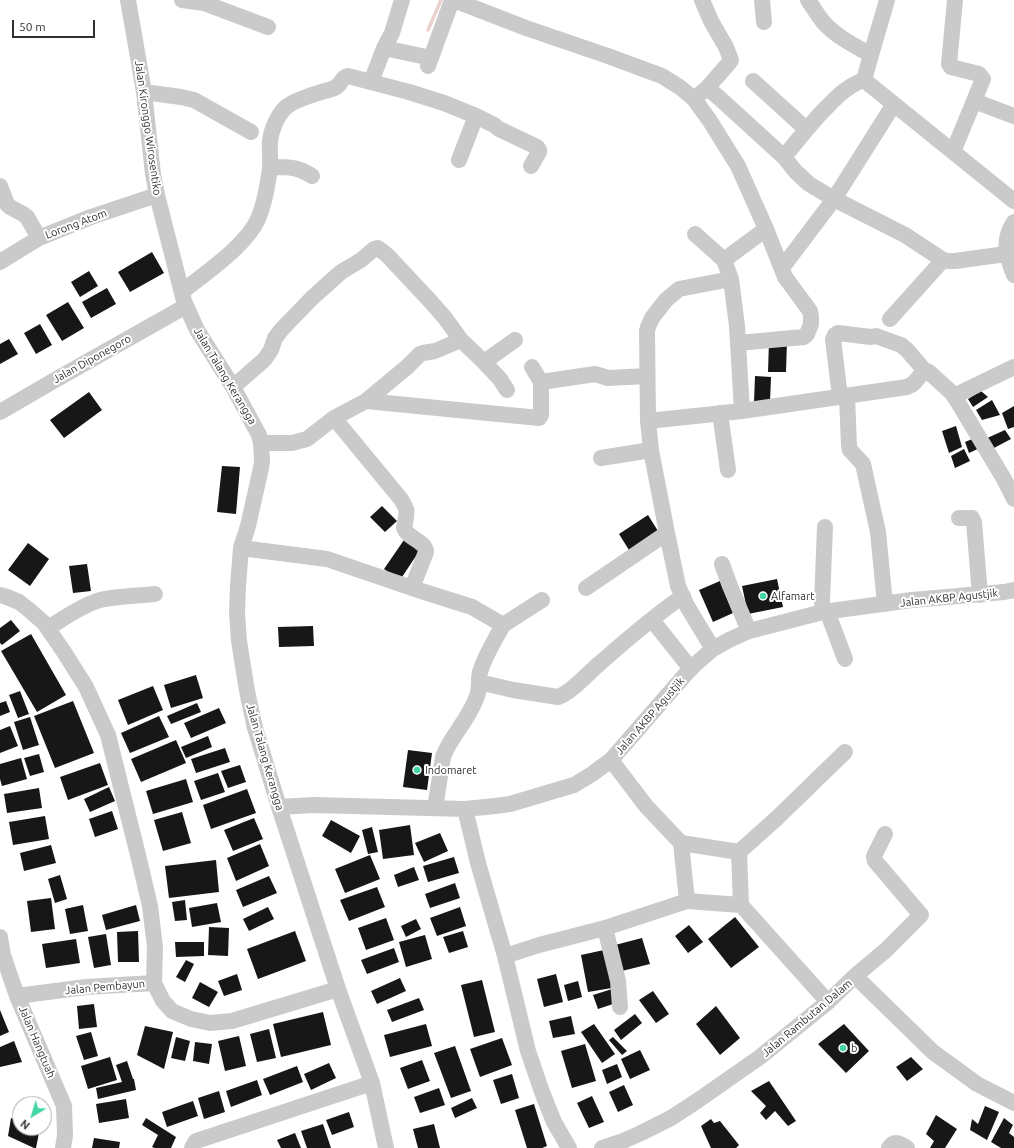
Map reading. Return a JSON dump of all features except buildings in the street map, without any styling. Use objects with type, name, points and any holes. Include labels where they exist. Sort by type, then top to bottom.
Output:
[{"type":"street","name":"Jalan Kironggo Wirosentiko","points":[[128,0],[144,92],[153,174],[184,300]]},
{"type":"street","points":[[182,0],[204,3],[268,27]]},
{"type":"street","points":[[402,0],[392,33],[384,48],[371,82],[414,93],[444,103],[476,116],[537,147],[539,152],[531,166]]},
{"type":"street","points":[[694,100],[707,88],[730,60],[726,46],[711,20],[702,0]]},
{"type":"street","points":[[762,0],[764,22]]},
{"type":"street","points":[[808,0],[829,28],[871,56]]},
{"type":"street","points":[[864,80],[887,0]]},
{"type":"street","points":[[953,152],[982,80],[982,77],[979,74],[951,67],[949,64],[956,0]]},
{"type":"street","points":[[384,48],[426,59],[453,1],[526,28],[616,58],[662,76],[687,92],[710,121],[738,166],[790,285],[811,313],[807,334],[801,337],[738,342]]},
{"type":"street","name":"Jalan Diponegoro","points":[[0,412],[55,380],[184,300],[249,234],[258,219],[263,204],[270,167],[270,141],[274,128],[284,108],[340,85],[342,79],[346,76],[371,82]]},
{"type":"street","points":[[784,157],[806,129],[839,94],[854,84],[864,80]]},
{"type":"street","points":[[864,80],[1014,201]]},
{"type":"street","points":[[753,81],[806,129]]},
{"type":"street","points":[[707,88],[784,157],[809,184],[834,199],[905,235],[943,260],[955,261],[1006,254]]},
{"type":"street","points":[[144,92],[194,100],[251,132]]},
{"type":"street","points":[[974,101],[1014,116]]},
{"type":"street","points":[[782,268],[834,199],[894,104]]},
{"type":"street","points":[[459,160],[476,116]]},
{"type":"street","points":[[270,167],[299,169],[312,176]]},
{"type":"street","points":[[0,186],[7,204],[27,217],[39,238]]},
{"type":"street","name":"Lorong Atom","points":[[0,262],[39,238],[91,217],[157,195]]},
{"type":"street","points":[[1014,222],[1007,236],[1006,254],[1014,275]]},
{"type":"street","points":[[724,260],[766,229]]},
{"type":"street","points":[[695,234],[724,260],[732,279],[738,342],[742,411]]},
{"type":"street","points":[[233,387],[264,360],[282,329],[312,298],[341,272],[361,260],[374,249],[378,248],[387,255],[432,303],[461,340],[500,379],[507,390]]},
{"type":"street","points":[[890,319],[943,260]]},
{"type":"street","points":[[713,649],[687,606],[678,586],[667,534],[651,450],[648,422],[648,327],[652,318],[666,300],[681,288],[732,279]]},
{"type":"street","name":"Jalan Talang Kerangga","points":[[184,300],[197,330],[233,387],[256,428],[261,443],[261,468],[248,526],[241,548],[237,613],[241,659],[255,728],[338,989],[372,1083],[386,1148]]},
{"type":"street","points":[[885,604],[878,532],[863,464],[849,448],[844,396],[833,339],[835,335],[838,333],[871,337],[876,336],[901,345],[907,350],[924,371],[926,370],[930,373],[954,396],[1004,479],[1014,499]]},
{"type":"street","points":[[261,443],[292,443],[307,440],[334,418],[366,401],[407,367],[420,354],[435,351],[461,340]]},
{"type":"street","points":[[484,362],[515,340]]},
{"type":"street","points":[[366,401],[538,418],[541,415],[541,382],[532,367]]},
{"type":"street","points":[[954,396],[1014,367]]},
{"type":"street","points":[[648,422],[742,411],[907,387],[913,384],[924,371]]},
{"type":"street","points":[[541,382],[595,374],[608,378],[647,376]]},
{"type":"street","points":[[720,413],[728,470]]},
{"type":"street","points":[[334,418],[406,506],[407,511],[404,528],[410,536],[423,545],[426,549],[412,588]]},
{"type":"street","points":[[601,458],[651,450]]},
{"type":"street","points":[[959,518],[969,517],[972,518],[974,522],[980,595]]},
{"type":"street","points":[[825,527],[822,601],[845,659]]},
{"type":"street","points":[[586,588],[667,534]]},
{"type":"street","points":[[241,548],[327,560],[472,607],[503,625]]},
{"type":"street","points":[[722,564],[749,631]]},
{"type":"street","name":"Jalan AKBP Agustjik","points":[[279,807],[314,805],[465,809],[510,804],[569,787],[584,780],[611,760],[702,658],[713,649],[749,631],[825,611],[912,600],[980,595],[1014,590]]},
{"type":"street","points":[[48,628],[96,601],[155,594]]},
{"type":"street","points":[[0,595],[19,602],[48,628],[86,687],[108,735],[150,906],[155,947],[154,983]]},
{"type":"street","points":[[479,682],[535,694],[558,697],[561,696],[575,686],[621,645],[683,596]]},
{"type":"street","points":[[435,808],[443,757],[475,701],[479,691],[480,674],[487,654],[503,625],[542,600]]},
{"type":"street","points":[[652,620],[691,669]]},
{"type":"street","points":[[681,843],[739,852],[778,818],[845,752]]},
{"type":"street","points":[[611,760],[646,806],[681,843],[687,901]]},
{"type":"street","points":[[465,809],[528,1051],[554,1122],[569,1148]]},
{"type":"street","points":[[855,976],[886,950],[921,915],[875,861],[875,854],[885,834]]},
{"type":"street","points":[[739,852],[741,905],[828,1002]]},
{"type":"street","points":[[504,956],[539,945],[605,928],[687,901],[741,905]]},
{"type":"street","points":[[605,928],[618,981],[620,1007]]},
{"type":"street","name":"Jalan Hangtuah","points":[[0,937],[4,955],[18,996],[64,1106],[63,1148]]},
{"type":"street","name":"Jalan Rambutan Dalam","points":[[602,1148],[624,1141],[641,1133],[670,1118],[697,1101],[760,1057],[828,1002],[855,976],[932,1052],[977,1084],[1014,1103]]},
{"type":"street","name":"Jalan Pembayun","points":[[18,996],[86,987],[154,983],[163,1001],[172,1011],[191,1019],[210,1023],[232,1021],[338,989]]},
{"type":"street","points":[[192,1148],[196,1141],[372,1083]]},
{"type":"street","points":[[889,1148],[897,1142],[907,1148]]},
{"type":"waterway","points":[[428,30],[441,0]]},
{"type":"place","name":"Alfamart","points":[[763,596]]},
{"type":"place","name":"Indomaret","points":[[417,770]]},
{"type":"place","name":"b","points":[[843,1048]]}]
